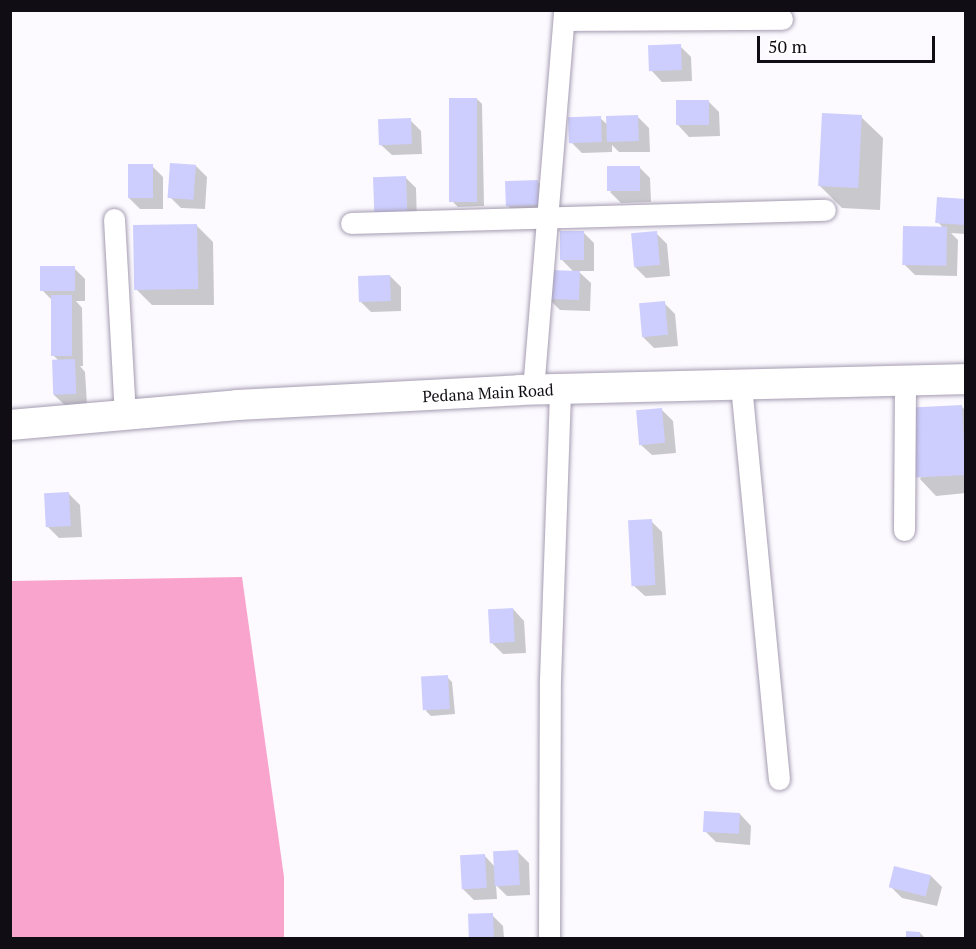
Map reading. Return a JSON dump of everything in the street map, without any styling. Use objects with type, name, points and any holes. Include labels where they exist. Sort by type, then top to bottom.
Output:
[{"type":"main road","name":"Pedana Main Road","points":[[10,425],[237,405],[547,390],[966,379]]},
{"type":"street","points":[[549,939],[547,219],[564,15],[782,20]]},
{"type":"street","points":[[351,223],[825,210]]},
{"type":"street","points":[[114,219],[125,415]]},
{"type":"street","points":[[904,380],[904,530]]},
{"type":"street","points":[[741,385],[779,779]]},
{"type":"shaded area","points":[[242,577],[284,877],[284,938],[11,938],[11,581]]},
{"type":"building","points":[[681,44],[682,70],[649,71],[648,45]]},
{"type":"building","points":[[449,98],[477,98],[477,202],[449,202]]},
{"type":"building","points":[[676,100],[709,100],[709,125],[676,125]]},
{"type":"building","points":[[822,113],[862,115],[858,188],[818,186]]},
{"type":"building","points":[[638,115],[639,141],[607,142],[606,116]]},
{"type":"building","points":[[601,116],[602,142],[569,143],[568,117]]},
{"type":"building","points":[[411,118],[412,144],[379,145],[378,119]]},
{"type":"building","points":[[170,163],[196,165],[193,200],[168,198]]},
{"type":"building","points":[[128,164],[153,164],[153,198],[128,198]]},
{"type":"building","points":[[607,166],[640,166],[640,191],[607,191]]},
{"type":"building","points":[[406,176],[407,213],[374,214],[373,177]]},
{"type":"building","points":[[538,180],[539,205],[506,206],[505,181]]},
{"type":"building","points":[[937,197],[966,199],[964,225],[935,223]]},
{"type":"building","points":[[197,224],[198,289],[134,290],[133,225]]},
{"type":"building","points":[[903,226],[947,227],[946,266],[902,265]]},
{"type":"building","points":[[560,231],[584,231],[584,260],[560,260]]},
{"type":"building","points":[[657,231],[660,265],[634,267],[631,233]]},
{"type":"building","points":[[40,266],[75,266],[75,291],[40,291]]},
{"type":"building","points":[[549,270],[580,271],[579,300],[548,299]]},
{"type":"building","points":[[390,275],[391,301],[359,302],[358,276]]},
{"type":"building","points":[[51,295],[72,295],[72,356],[51,356]]},
{"type":"building","points":[[665,301],[668,335],[642,337],[639,303]]},
{"type":"building","points":[[75,359],[76,394],[53,395],[52,360]]},
{"type":"building","points":[[962,405],[966,475],[916,478],[912,408]]},
{"type":"building","points":[[662,408],[665,443],[639,445],[636,410]]},
{"type":"building","points":[[69,492],[71,526],[46,527],[44,493]]},
{"type":"building","points":[[652,519],[655,585],[631,586],[628,520]]},
{"type":"building","points":[[513,608],[515,642],[490,643],[488,609]]},
{"type":"building","points":[[448,675],[450,709],[423,710],[421,676]]},
{"type":"building","points":[[704,811],[740,813],[739,834],[703,832]]},
{"type":"building","points":[[518,850],[520,885],[495,886],[493,851]]},
{"type":"building","points":[[485,854],[487,888],[462,889],[460,855]]},
{"type":"building","points":[[894,866],[931,875],[926,897],[889,887]]},
{"type":"building","points":[[493,913],[494,938],[469,938],[468,914]]},
{"type":"building","points":[[906,931],[920,932],[920,938],[906,938]]}]
